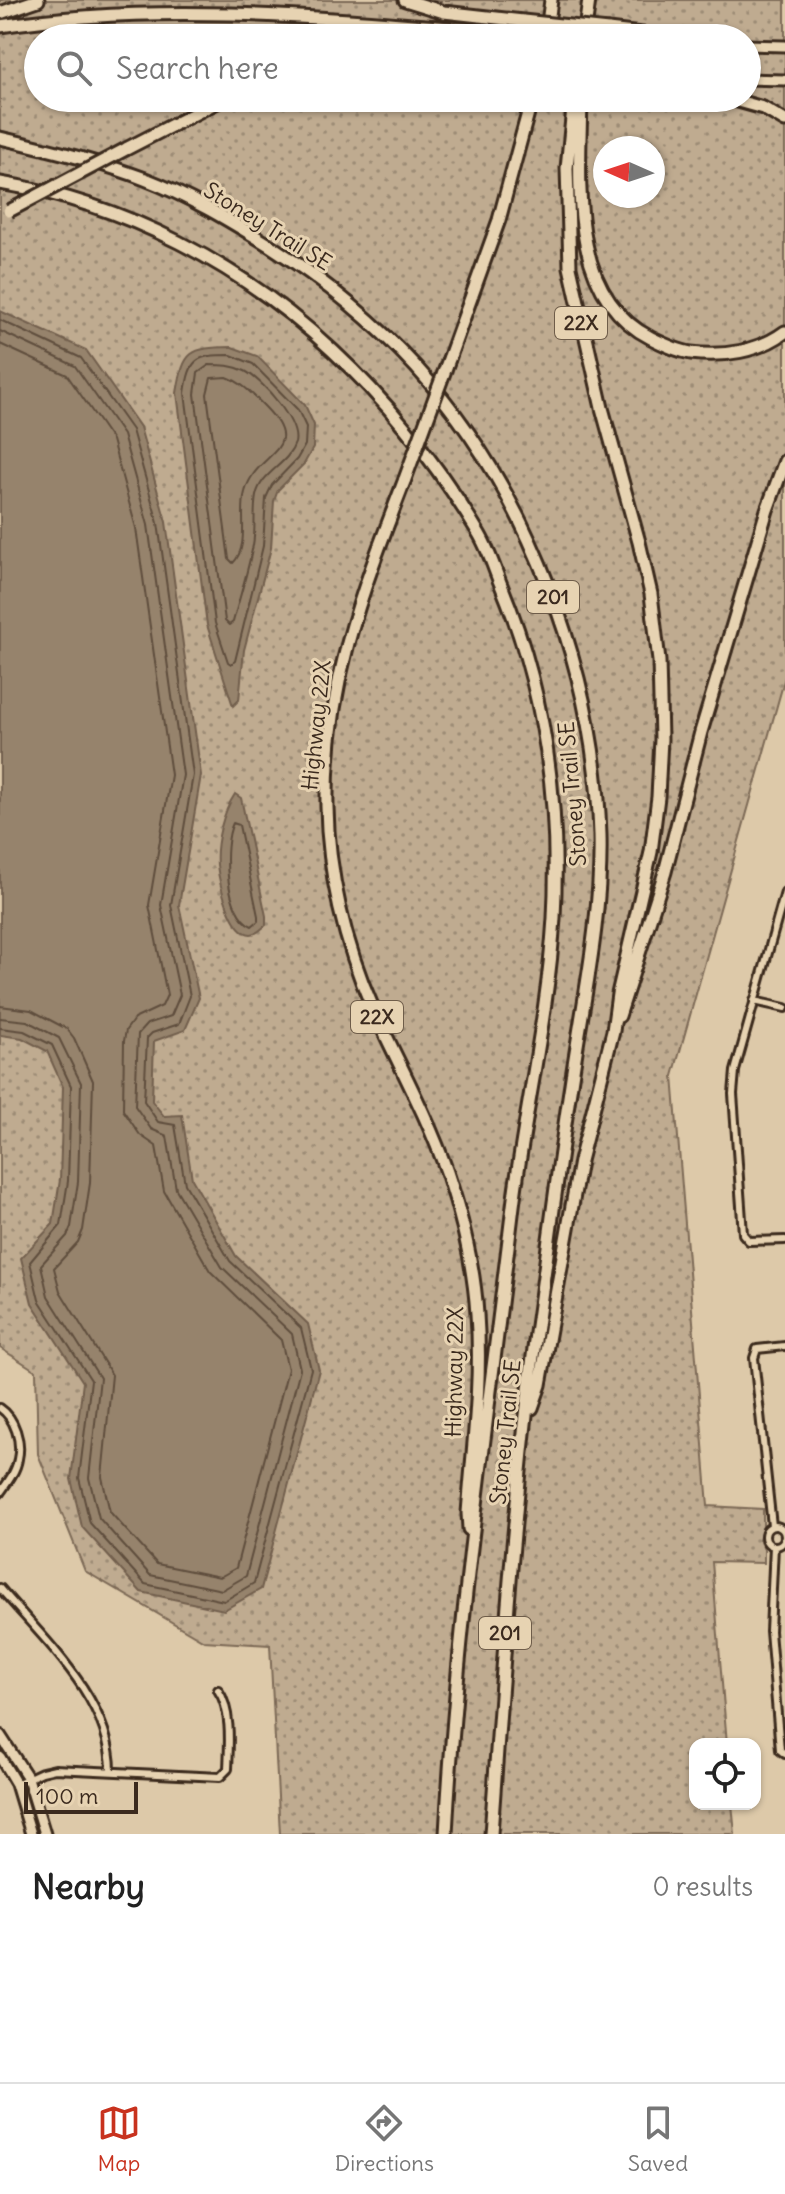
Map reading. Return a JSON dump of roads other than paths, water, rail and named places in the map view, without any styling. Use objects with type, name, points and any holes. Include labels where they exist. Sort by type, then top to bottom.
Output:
[{"type":"highway","points":[[0,13],[38,0]]},
{"type":"highway","points":[[405,0],[444,12],[506,24]]},
{"type":"highway","points":[[545,0],[546,24]]},
{"type":"highway","points":[[548,24],[551,0]]},
{"type":"highway","points":[[586,24],[589,0]]},
{"type":"highway","points":[[0,26],[76,16],[168,12],[461,24]]},
{"type":"highway","points":[[761,107],[785,121]]},
{"type":"highway","points":[[4,214],[198,112]]},
{"type":"highway","name":"Highway 22X","points":[[471,1554],[468,1513],[478,1360],[478,1315],[472,1268],[446,1170],[371,1003],[346,932],[333,869],[327,808],[328,757],[345,647],[370,570],[499,220],[528,112]]},
{"type":"highway","name":"22X","points":[[524,1432],[540,1385],[580,1161],[613,1031],[654,825],[661,739],[659,661],[651,594],[602,408],[570,267],[567,168],[573,112]]},
{"type":"highway","points":[[581,112],[581,211],[590,259],[600,289],[627,323],[645,335],[684,352],[708,355],[751,349],[785,332]]},
{"type":"highway","name":"Stoney Trail SE","points":[[0,138],[72,154],[148,180],[224,216],[302,266],[356,309],[415,366],[460,421],[517,514],[558,608],[578,674],[593,751],[600,835],[597,912],[524,1432],[491,1834]]},
{"type":"highway","name":"Stoney Trail SE","points":[[0,183],[110,211],[213,260],[305,324],[367,382],[424,449],[481,536],[516,622],[543,720],[555,837],[554,920],[516,1184],[471,1554],[446,1834]]},
{"type":"highway","points":[[613,1031],[631,984],[665,872],[701,732],[767,510],[785,461]]},
{"type":"street","points":[[761,45],[785,46]]},
{"type":"street","points":[[761,79],[785,80]]},
{"type":"street","points":[[785,892],[735,1071],[733,1094],[743,1234],[749,1241],[785,1240]]},
{"type":"street","points":[[754,1001],[785,1008]]},
{"type":"street","points":[[772,1526],[781,1528],[785,1537],[774,1546],[768,1543],[764,1535],[772,1526],[754,1358],[757,1349],[785,1346]]},
{"type":"street","points":[[0,1408],[8,1413],[15,1427],[19,1457],[0,1493]]},
{"type":"street","points":[[774,1546],[770,1631],[780,1750],[785,1754]]},
{"type":"street","points":[[0,1588],[97,1708],[109,1740],[111,1771]]},
{"type":"street","points":[[16,1784],[55,1769],[225,1775],[228,1752],[226,1711],[218,1690]]},
{"type":"street","points":[[0,1735],[28,1778],[45,1834]]},
{"type":"street","points":[[0,1757],[16,1784],[31,1834]]},
{"type":"water","points":[[0,311],[86,350],[140,427],[166,522],[201,775],[179,905],[199,998],[185,1030],[154,1041],[152,1101],[164,1116],[182,1115],[192,1179],[236,1256],[308,1324],[319,1370],[261,1589],[224,1610],[141,1592],[82,1527],[71,1479],[83,1382],[32,1303],[21,1258],[53,1224],[60,1180],[63,1087],[47,1051],[22,1038],[0,1035]]},
{"type":"water","points":[[232,347],[257,356],[305,405],[314,425],[313,448],[304,464],[278,490],[274,501],[271,548],[244,650],[239,700],[233,706],[207,625],[177,393],[182,368],[191,354],[206,349]]},
{"type":"water","points":[[235,794],[241,798],[266,916],[266,925],[253,934],[244,932],[232,917],[217,865],[221,828]]}]
